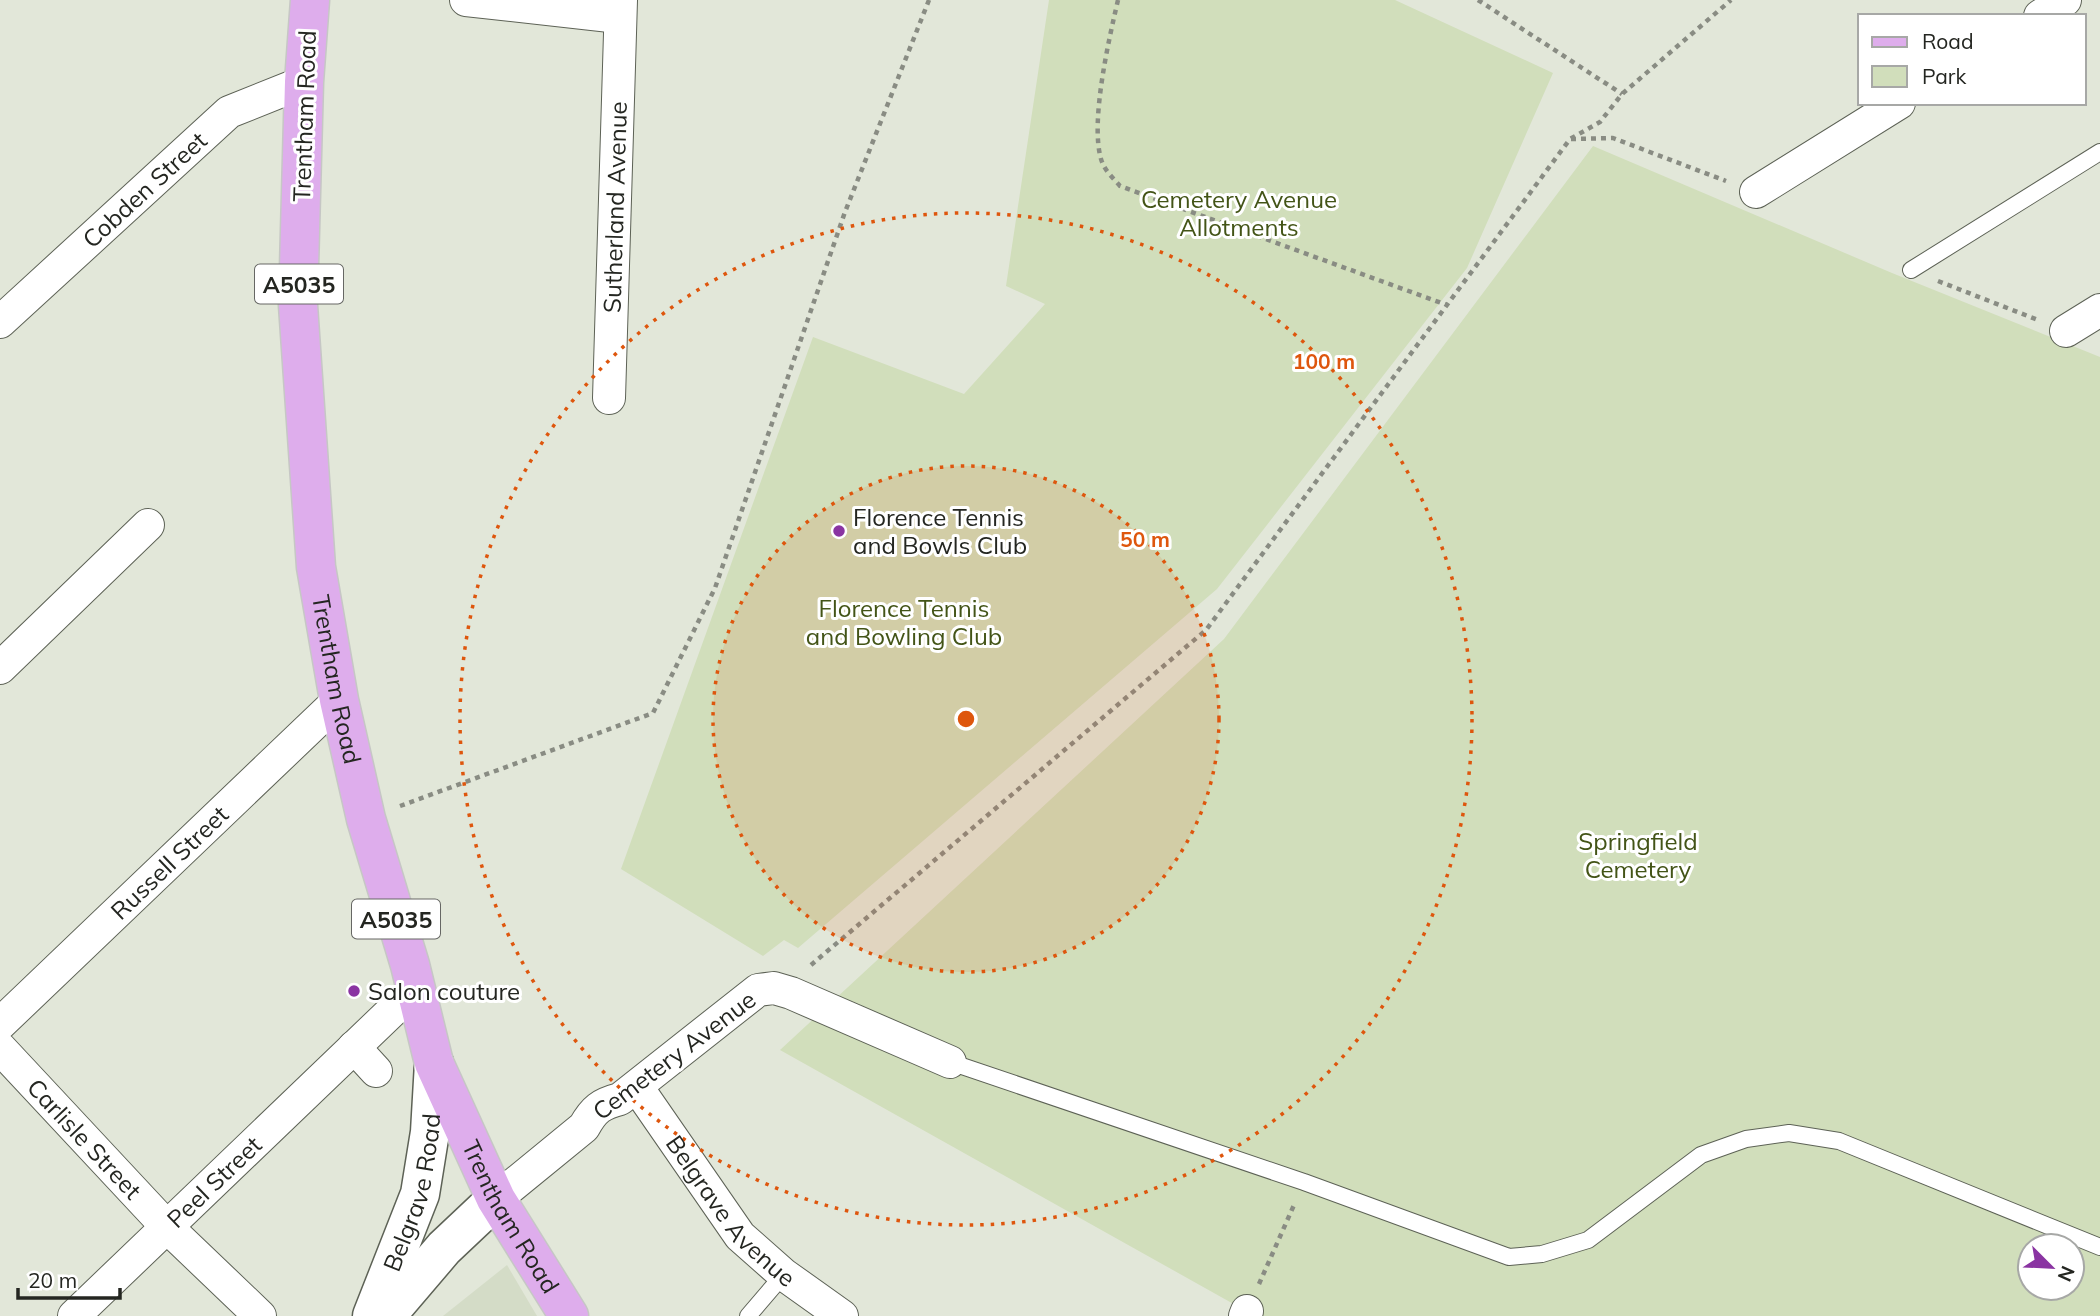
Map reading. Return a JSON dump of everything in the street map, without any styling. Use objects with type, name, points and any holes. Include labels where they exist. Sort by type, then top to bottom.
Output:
[{"type":"main road","name":"Trentham Road","points":[[310,0],[304,82],[298,306],[316,567],[339,700],[366,819],[416,988],[434,1063],[496,1199],[569,1316]]},
{"type":"main road","name":"Belgrave Road","points":[[372,1316],[420,1194],[430,1132],[434,1063]]},
{"type":"main road","name":"Belgrave Road","points":[[386,1316],[444,1248],[496,1199]]},
{"type":"street","name":"Sutherland Avenue","points":[[466,0],[620,9],[609,398]]},
{"type":"street","points":[[2043,14],[2065,0]]},
{"type":"street","name":"Cobden Street","points":[[0,322],[229,112],[304,82]]},
{"type":"street","points":[[1756,192],[1896,105]]},
{"type":"street","points":[[2066,331],[2100,310]]},
{"type":"street","points":[[0,668],[148,525]]},
{"type":"street","name":"Russell Street","points":[[0,1024],[339,700]]},
{"type":"street","name":"Peel Street","points":[[74,1316],[416,988]]},
{"type":"street","name":"Cemetery Avenue","points":[[496,1199],[584,1127],[592,1111],[602,1104],[620,1099],[637,1087],[758,990],[774,988],[950,1062]]},
{"type":"street","points":[[354,1047],[376,1071]]},
{"type":"street","name":"Carlisle Street","points":[[0,1048],[168,1228],[260,1316]]},
{"type":"street","name":"Belgrave Avenue","points":[[637,1087],[740,1236],[784,1274],[842,1316]]},
{"type":"lane","points":[[1911,270],[2100,152]]},
{"type":"lane","points":[[950,1062],[1304,1182],[1509,1257],[1542,1254],[1588,1240],[1701,1155],[1746,1139],[1789,1133],[1839,1141],[2100,1247]]},
{"type":"lane","points":[[748,1316],[784,1274]]},
{"type":"path","points":[[366,819],[653,713],[715,588],[845,212],[929,0]]},
{"type":"path","points":[[1118,0],[1099,104],[1101,158],[1107,172],[1120,186],[1447,305]]},
{"type":"path","points":[[1478,0],[1622,94]]},
{"type":"path","points":[[774,988],[821,959],[1206,630],[1570,139],[1600,122],[1622,94],[1731,0]]},
{"type":"path","points":[[1570,139],[1613,138],[1756,192]]},
{"type":"path","points":[[1911,270],[2066,331]]},
{"type":"path","points":[[1246,1314],[1304,1182]]},
{"type":"shaded area","points":[[507,1265],[537,1316],[443,1316]]},
{"type":"green space","points":[[1049,0],[1395,0],[1553,73],[1467,268],[1217,589],[798,948],[784,940],[763,956],[621,869],[813,337],[964,394],[1045,304],[1006,286]]},
{"type":"green space","name":"Springfield Cemetery","points":[[1593,146],[1892,273],[2100,357],[2100,1316],[1255,1316],[780,1050],[1224,639]]},
{"type":"place","name":"Florence Tennis and Bowls Club","points":[[839,531]]},
{"type":"place","name":"Salon couture","points":[[354,991]]},
{"type":"park label","name":"Cemetery Avenue Allotments","points":[[1239,213]]},
{"type":"park label","name":"Florence Tennis and Bowling Club","points":[[904,622]]}]
